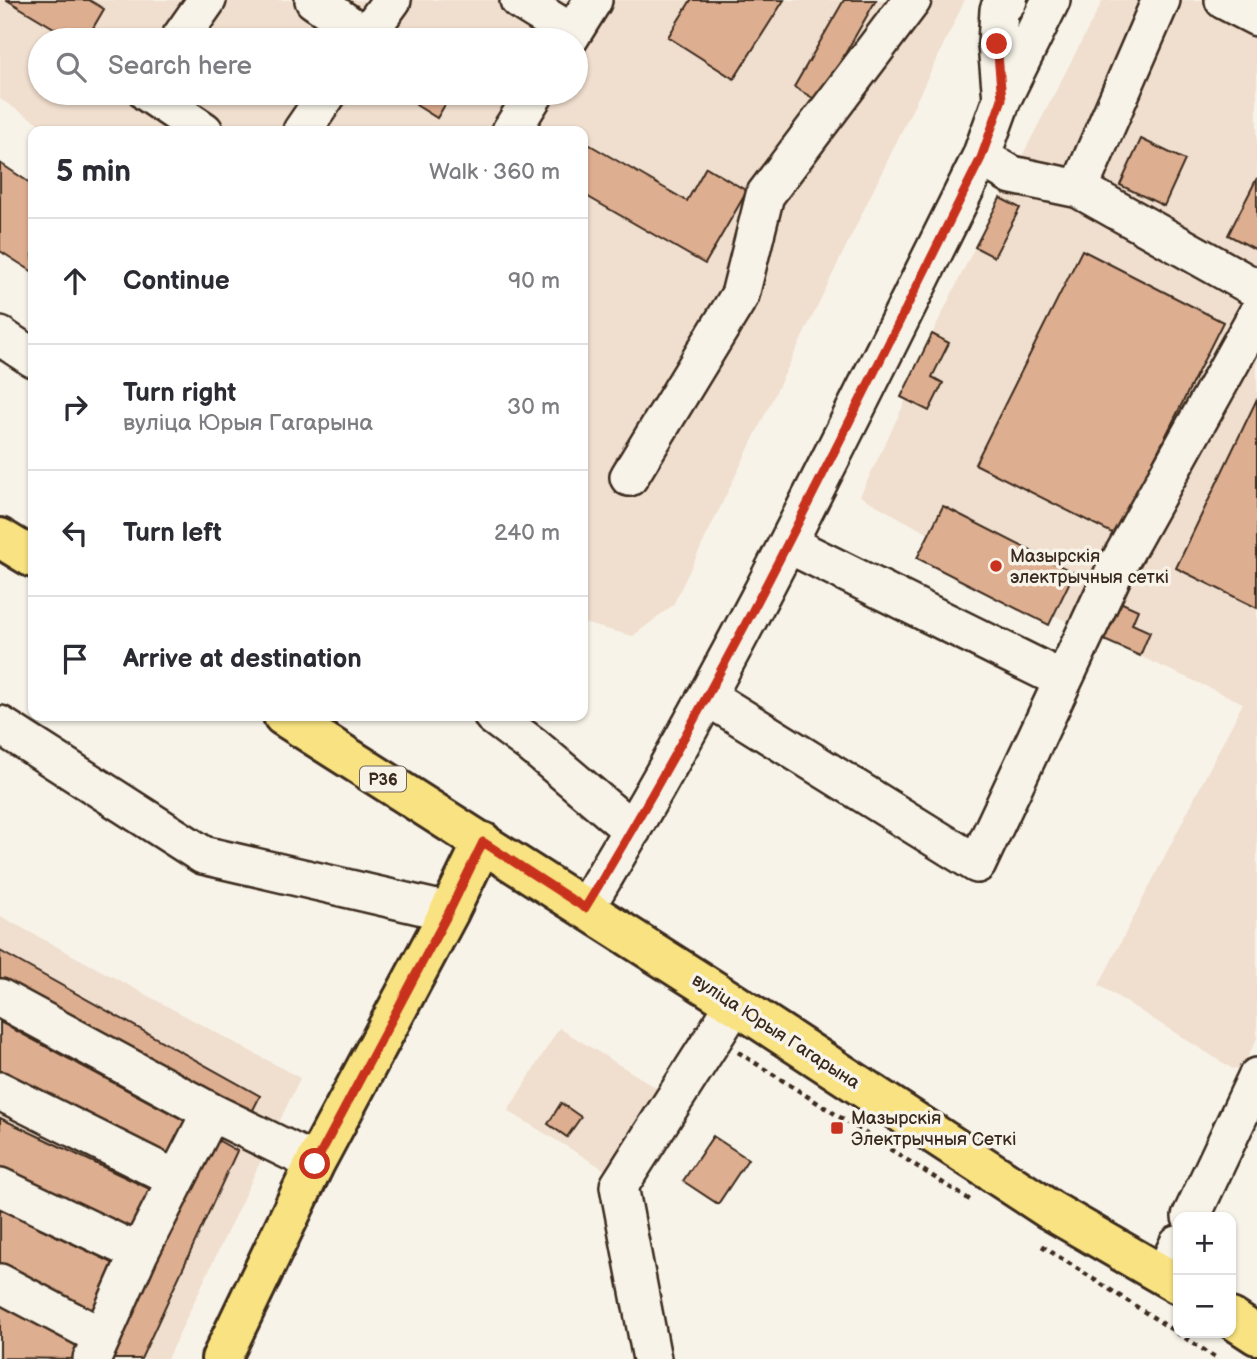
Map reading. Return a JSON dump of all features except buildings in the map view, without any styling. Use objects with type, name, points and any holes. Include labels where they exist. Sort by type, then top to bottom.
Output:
[{"type":"main road","points":[[0,538],[28,555]]},
{"type":"main road","name":"Р36","points":[[291,721],[483,842]]},
{"type":"main road","points":[[221,1359],[315,1164],[449,912],[483,842]]},
{"type":"main road","name":"вуліца Юрыя Гагарына","points":[[483,842],[1050,1210],[1173,1268]]},
{"type":"main road","points":[[1236,1321],[1257,1335]]},
{"type":"street","points":[[187,28],[207,0]]},
{"type":"street","points":[[314,0],[351,28]]},
{"type":"street","points":[[371,28],[392,0]]},
{"type":"street","points":[[519,0],[558,28]]},
{"type":"street","points":[[576,28],[593,0]]},
{"type":"street","points":[[629,477],[740,295],[765,195],[912,0]]},
{"type":"street","points":[[1002,99],[997,44],[999,10],[1008,0]]},
{"type":"street","points":[[585,908],[708,696],[788,544],[981,158],[1002,99],[1051,0]]},
{"type":"street","points":[[1079,189],[1161,0]]},
{"type":"street","points":[[1224,0],[1257,17]]},
{"type":"street","points":[[166,105],[197,126]]},
{"type":"street","points":[[305,126],[320,105]]},
{"type":"street","points":[[514,126],[527,105]]},
{"type":"street","points":[[981,158],[1012,175],[1079,189],[1257,289]]},
{"type":"street","points":[[708,696],[977,864],[1115,570],[1257,315]]},
{"type":"street","points":[[0,336],[28,355]]},
{"type":"street","points":[[788,544],[1063,680]]},
{"type":"street","points":[[500,721],[632,830]]},
{"type":"street","points":[[0,725],[202,855],[449,912]]},
{"type":"street","points":[[0,999],[211,1112],[315,1164]]},
{"type":"street","points":[[652,1359],[619,1186],[735,1004]]},
{"type":"street","points":[[1193,1212],[1254,1089]]},
{"type":"street","points":[[0,1091],[176,1179]]},
{"type":"street","points":[[0,1283],[97,1348],[139,1253],[211,1112]]},
{"type":"street","points":[[0,1187],[139,1253]]},
{"type":"path","points":[[714,1036],[984,1209]]},
{"type":"path","points":[[1031,1239],[1218,1359]]},
{"type":"shaded area","points":[[0,0],[965,0],[673,605],[633,636],[588,624],[588,126],[43,126],[0,99]]},
{"type":"shaded area","name":"Мазырскія Электрычныя Сеткі","points":[[1103,0],[1257,0],[1257,1038],[1243,1066],[1233,1069],[1099,985],[1243,703],[1054,615],[1049,625],[917,558],[929,534],[860,496],[906,400],[901,397]]},
{"type":"shaded area","points":[[0,916],[300,1078],[167,1359],[0,1359]]},
{"type":"shaded area","points":[[559,1028],[657,1088],[607,1171],[508,1111]]},
{"type":"place","name":"Мазырскія электрычныя сеткі","points":[[996,566]]},
{"type":"place","name":"Мазырскія Электрычныя Сеткі","points":[[837,1128]]},
{"type":"route","points":[[315,1164],[449,912],[483,842],[585,908],[708,696],[788,544],[981,158],[1002,99],[997,44]]}]
